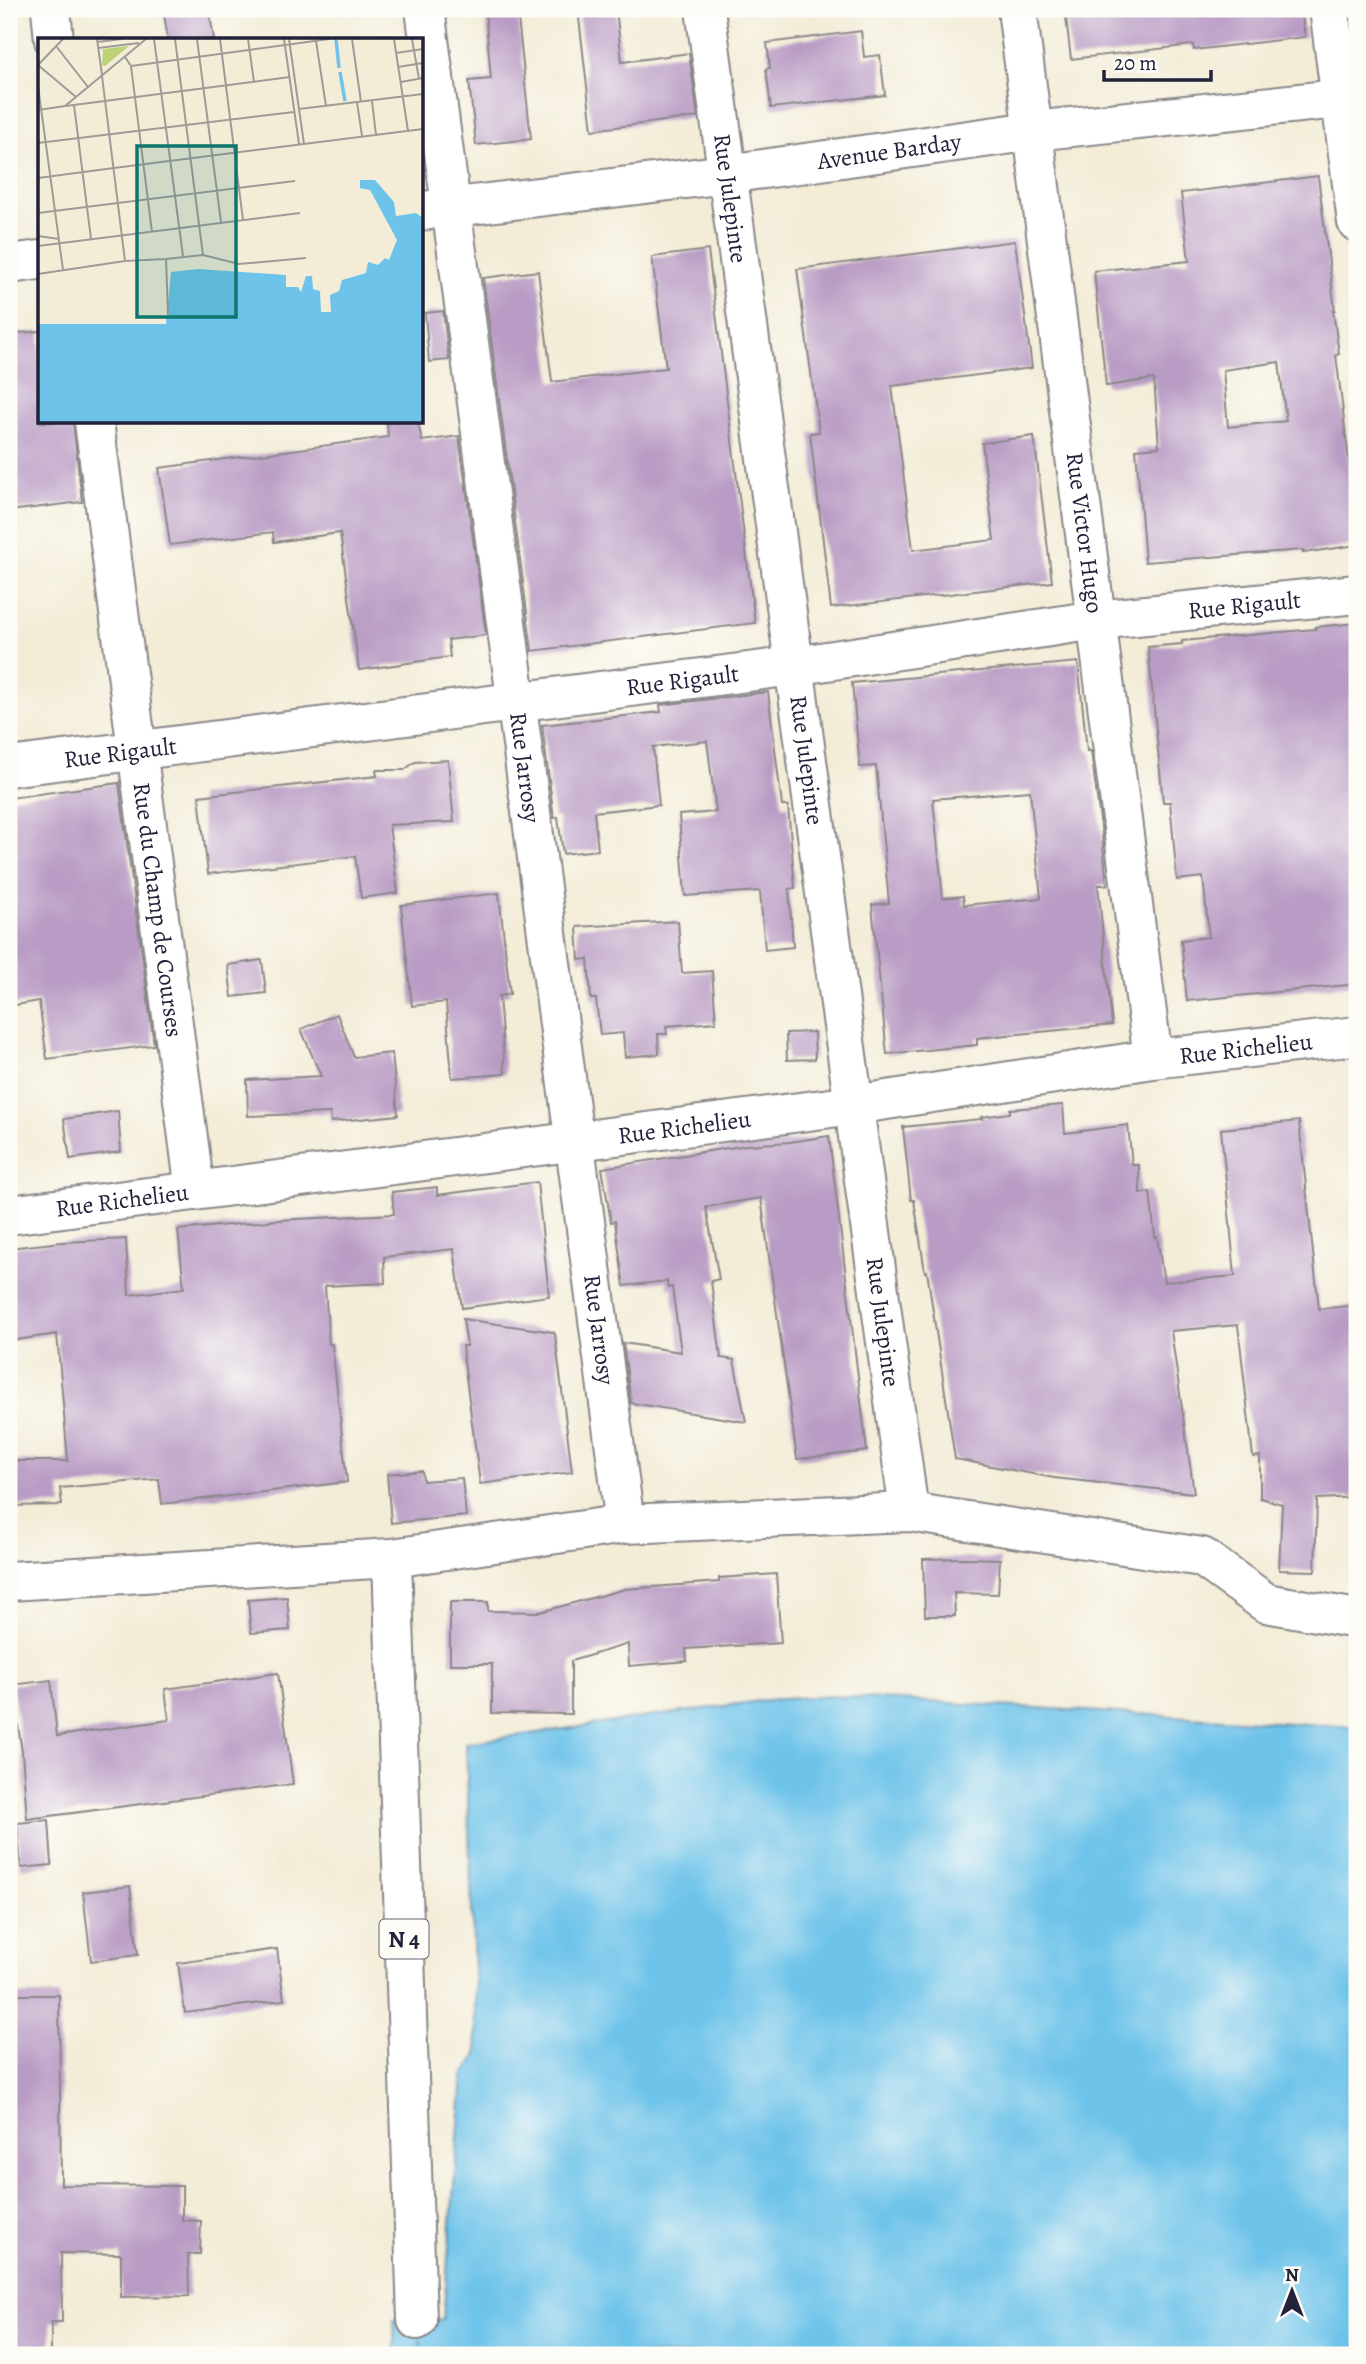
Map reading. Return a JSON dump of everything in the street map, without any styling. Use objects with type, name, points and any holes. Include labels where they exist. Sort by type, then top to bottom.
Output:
[{"type":"street","points":[[51,9],[54,38]]},
{"type":"street","name":"Rue Jarrosy","points":[[425,9],[437,209],[517,701],[625,1524]]},
{"type":"street","name":"Rue Julepinte","points":[[705,9],[909,1512]]},
{"type":"street","name":"Rue Victor Hugo","points":[[1017,9],[1153,1059]]},
{"type":"street","points":[[1329,9],[1349,97],[1357,222]]},
{"type":"street","name":"Avenue Barday","points":[[437,209],[727,174],[1033,131],[1349,97]]},
{"type":"street","points":[[9,264],[38,260]]},
{"type":"street","name":"Rue du Champ de Courses","points":[[93,424],[195,1191]]},
{"type":"street","name":"Rue Rigault","points":[[9,767],[794,666],[1096,620],[1357,594]]},
{"type":"street","name":"Rue Richelieu","points":[[9,1215],[854,1105],[1153,1059],[1357,1036]]},
{"type":"street","points":[[9,1581],[392,1558],[625,1524],[909,1512],[1202,1557],[1266,1603],[1357,1619]]},
{"type":"street","name":"N 4","points":[[392,1558],[417,2320]]},
{"type":"water","points":[[831,1696],[1357,1727],[1357,2355],[395,2355],[394,2320],[443,2319],[463,2076],[477,2055],[466,1743],[766,1700]]},
{"type":"building","points":[[209,9],[214,38],[168,38],[164,14]]},
{"type":"building","points":[[485,9],[517,9],[531,139],[476,145],[469,81],[491,79]]},
{"type":"building","points":[[578,9],[616,9],[622,62],[689,53],[698,117],[592,130]]},
{"type":"building","points":[[1065,9],[1301,9],[1305,37],[1194,50],[1193,45],[1071,59]]},
{"type":"building","points":[[861,31],[864,57],[880,55],[885,95],[771,108],[766,69],[770,68],[767,43]]},
{"type":"building","points":[[1318,176],[1335,310],[1339,354],[1336,355],[1357,545],[1303,553],[1303,550],[1145,562],[1136,449],[1159,447],[1154,379],[1106,386],[1094,271],[1189,261],[1181,193]],"holes":[[[1279,362],[1286,421],[1228,427],[1223,370]]]},
{"type":"building","points":[[1015,241],[1032,368],[892,386],[913,550],[994,540],[982,443],[1034,436],[1052,582],[831,608],[810,433],[819,432],[797,269]]},
{"type":"building","points":[[708,250],[755,623],[532,651],[483,278],[538,271],[552,382],[666,368],[652,257]]},
{"type":"building","points":[[443,311],[449,360],[429,362],[425,313]]},
{"type":"building","points":[[38,331],[38,424],[73,424],[82,502],[9,511],[9,334]]},
{"type":"building","points":[[387,424],[418,424],[422,441],[459,436],[486,635],[448,640],[450,657],[359,670],[340,533],[274,542],[273,532],[170,545],[159,468],[388,437]]},
{"type":"building","points":[[1357,623],[1357,984],[1187,1001],[1181,940],[1209,937],[1203,877],[1177,880],[1170,802],[1163,802],[1148,647]]},
{"type":"building","points":[[1078,662],[1087,751],[1091,751],[1107,885],[1098,885],[1112,1025],[977,1038],[977,1045],[887,1054],[872,905],[889,903],[876,766],[860,767],[852,683]],"holes":[[[1030,791],[1041,898],[964,905],[963,896],[943,898],[933,799]]]},
{"type":"building","points":[[768,692],[782,806],[788,806],[795,888],[789,889],[793,947],[765,950],[760,891],[685,896],[679,815],[716,812],[707,741],[653,747],[659,805],[594,812],[598,850],[563,854],[558,817],[554,818],[542,725],[661,712],[660,705]]},
{"type":"building","points":[[448,760],[454,822],[389,825],[398,893],[361,898],[355,856],[208,874],[199,796],[377,776],[376,770],[404,770],[415,762]]},
{"type":"building","points":[[119,783],[154,1045],[47,1059],[39,1001],[9,1006],[9,798]]},
{"type":"building","points":[[499,893],[510,994],[499,996],[505,1074],[452,1078],[446,1002],[412,1006],[401,905]]},
{"type":"building","points":[[678,921],[682,973],[712,971],[716,1022],[666,1026],[667,1034],[658,1034],[659,1054],[625,1057],[623,1033],[600,1035],[596,999],[591,999],[588,959],[579,960],[577,927]]},
{"type":"building","points":[[262,960],[266,993],[232,997],[228,965]]},
{"type":"building","points":[[337,1014],[354,1057],[392,1053],[398,1115],[331,1122],[330,1113],[248,1116],[247,1080],[321,1076],[301,1029]]},
{"type":"building","points":[[814,1032],[815,1059],[787,1060],[786,1033]]},
{"type":"building","points":[[1063,1105],[1065,1133],[1128,1125],[1132,1165],[1139,1165],[1140,1193],[1150,1192],[1164,1282],[1235,1276],[1221,1129],[1299,1121],[1319,1309],[1357,1305],[1357,1497],[1317,1499],[1315,1571],[1279,1570],[1282,1504],[1260,1498],[1260,1456],[1253,1457],[1238,1325],[1171,1331],[1194,1493],[1054,1478],[955,1459],[927,1271],[925,1272],[914,1200],[911,1200],[903,1127],[982,1119],[981,1117],[1010,1113],[1010,1109]]},
{"type":"building","points":[[118,1111],[121,1152],[70,1159],[64,1119]]},
{"type":"building","points":[[829,1136],[867,1451],[797,1459],[761,1198],[706,1207],[719,1279],[711,1281],[721,1358],[734,1360],[746,1422],[631,1403],[623,1343],[681,1352],[672,1287],[668,1288],[667,1281],[624,1286],[615,1221],[611,1222],[602,1168],[747,1145]]},
{"type":"building","points":[[537,1182],[549,1296],[462,1308],[454,1249],[384,1257],[385,1283],[325,1286],[329,1344],[332,1344],[347,1482],[162,1504],[159,1479],[60,1488],[62,1505],[9,1506],[9,1461],[68,1461],[57,1334],[9,1341],[9,1248],[126,1239],[129,1295],[184,1288],[178,1230],[278,1220],[394,1214],[392,1192],[437,1187],[437,1195]]},
{"type":"building","points":[[463,1319],[555,1334],[572,1472],[480,1484],[462,1346],[467,1346]]},
{"type":"building","points":[[422,1471],[423,1481],[462,1478],[466,1516],[391,1523],[387,1474]]},
{"type":"building","points":[[923,1559],[1000,1559],[998,1594],[954,1593],[955,1616],[925,1616]]},
{"type":"building","points":[[776,1574],[781,1643],[686,1649],[687,1661],[629,1666],[628,1644],[571,1661],[571,1714],[492,1713],[492,1664],[450,1664],[450,1602],[488,1602],[488,1611],[540,1612],[625,1589],[719,1582],[719,1578]]},
{"type":"building","points":[[287,1597],[290,1630],[251,1633],[248,1600]]},
{"type":"building","points":[[278,1673],[293,1784],[27,1819],[22,1752],[12,1685],[51,1680],[57,1736],[169,1720],[165,1689]]},
{"type":"building","points":[[49,1820],[52,1865],[21,1868],[17,1823]]},
{"type":"building","points":[[130,1886],[138,1955],[91,1961],[83,1892]]},
{"type":"building","points":[[277,1949],[284,2000],[185,2013],[178,1963]]},
{"type":"building","points":[[9,1995],[59,1995],[61,2185],[182,2186],[182,2220],[201,2221],[200,2254],[188,2254],[189,2296],[121,2297],[121,2254],[61,2253],[62,2322],[51,2322],[51,2355],[9,2355]]},
{"type":"ferry route","points":[[420,2339],[423,2355]]}]
